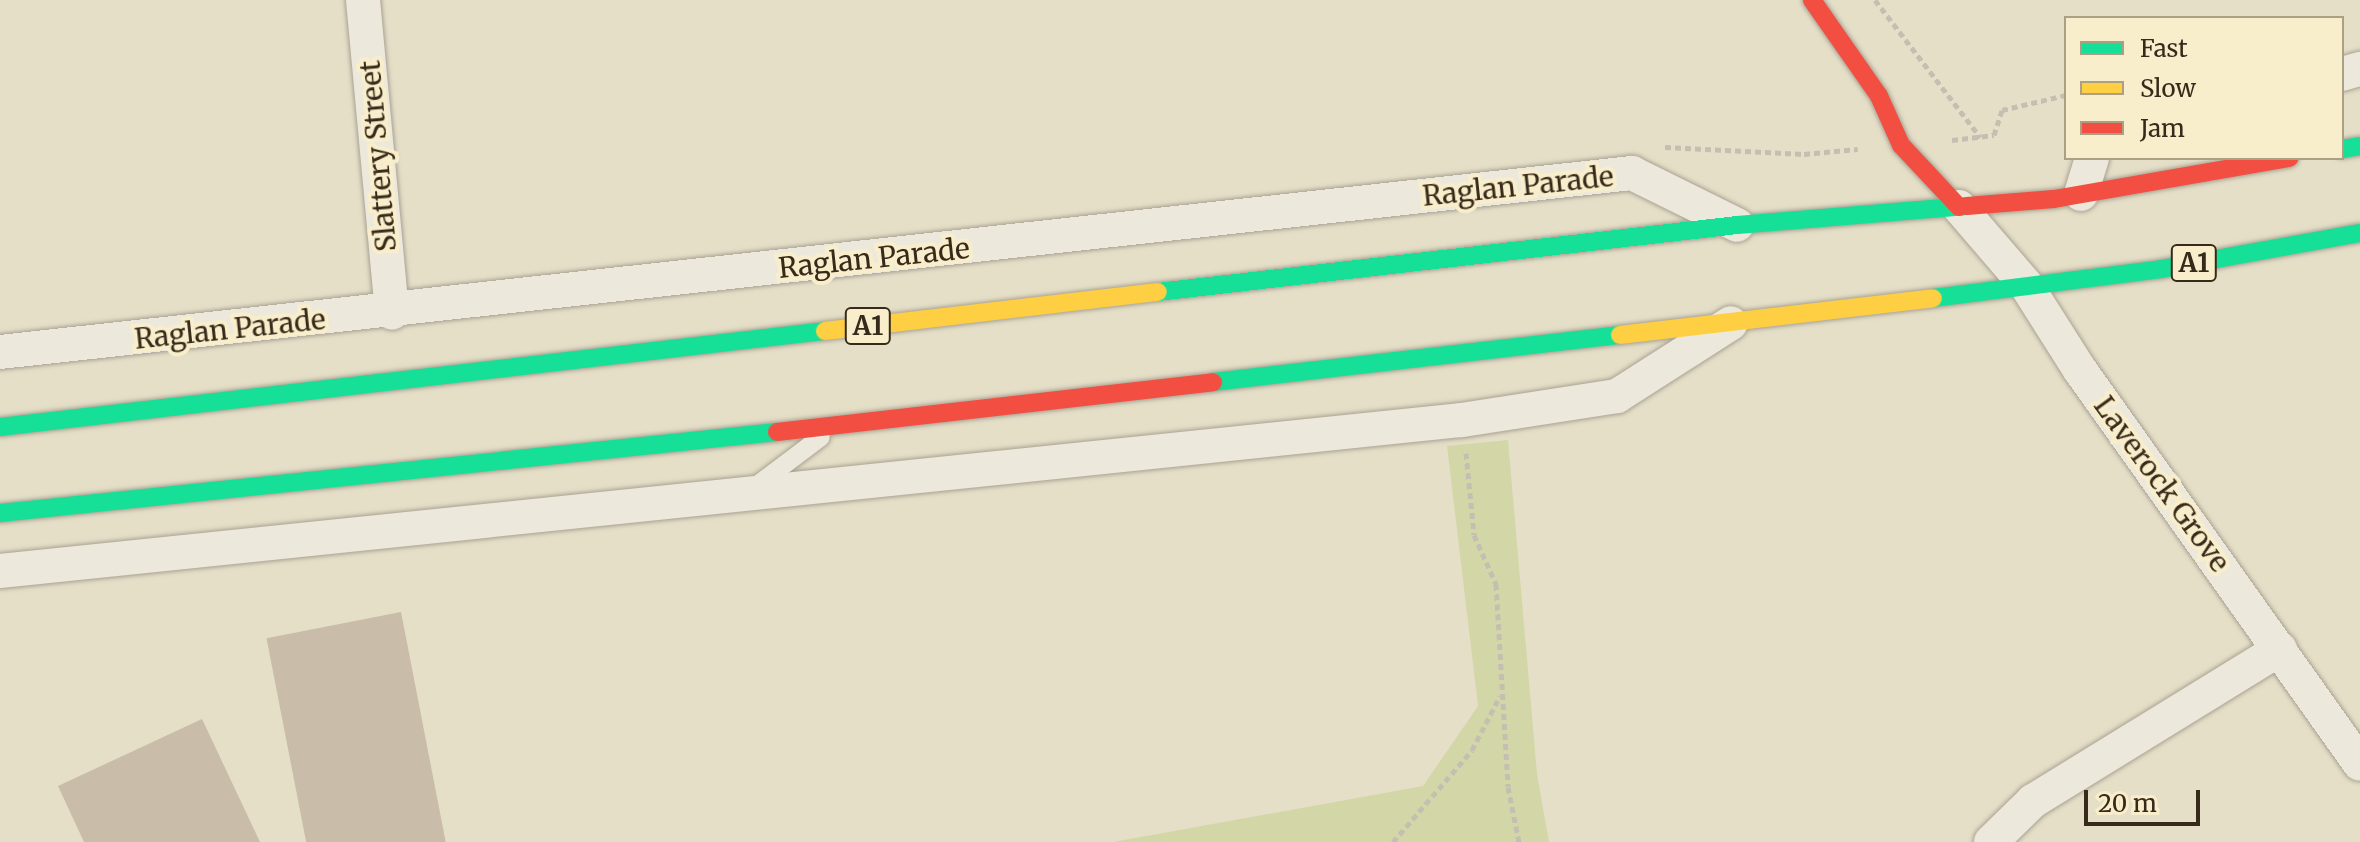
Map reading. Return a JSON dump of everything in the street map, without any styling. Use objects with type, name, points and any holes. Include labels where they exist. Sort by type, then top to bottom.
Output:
[{"type":"main road","points":[[1812,0],[1879,96],[1901,145],[1959,207]]},
{"type":"main road","name":"A1","points":[[0,427],[1737,225],[2081,194],[2277,160]]},
{"type":"main road","name":"A1","points":[[0,513],[836,426],[1735,321],[2161,269],[2360,233]]},
{"type":"street","name":"Slattery Street","points":[[363,0],[392,313]]},
{"type":"street","points":[[2081,194],[2091,160]]},
{"type":"street","name":"Raglan Parade","points":[[0,352],[392,313],[1632,173],[1737,225]]},
{"type":"street","name":"Laverock Grove","points":[[1959,207],[2026,285],[2360,764]]},
{"type":"street","points":[[0,571],[1462,420],[1617,396],[1735,321]]},
{"type":"street","points":[[1991,842],[2033,801],[2280,649]]},
{"type":"lane","points":[[743,496],[836,426]]},
{"type":"path","points":[[1875,0],[1980,137]]},
{"type":"path","points":[[1901,145],[1994,135],[2002,110],[2064,95]]},
{"type":"path","points":[[1462,420],[1474,535],[1496,584],[1500,695],[1508,787],[1519,842]]},
{"type":"path","points":[[1393,842],[1472,750],[1500,695]]},
{"type":"green space","points":[[1508,440],[1537,774],[1549,842],[1113,842],[1423,786],[1478,706],[1447,446]]},
{"type":"building","points":[[401,612],[446,842],[306,842],[267,638]]},
{"type":"building","points":[[202,719],[260,842],[84,842],[58,786]]},
{"type":"traffic: fast","points":[[2344,149],[2360,146]]},
{"type":"traffic: fast","points":[[1158,292],[1737,225],[1967,206]]},
{"type":"traffic: fast","points":[[1933,298],[2161,269],[2360,233]]},
{"type":"traffic: fast","points":[[0,427],[825,331]]},
{"type":"traffic: fast","points":[[1213,382],[1620,335]]},
{"type":"traffic: fast","points":[[0,513],[777,432]]},
{"type":"traffic: slow","points":[[825,331],[1158,292]]},
{"type":"traffic: slow","points":[[1620,335],[1933,298]]},
{"type":"traffic: jam","points":[[1812,0],[1879,96],[1901,145],[1959,207]]},
{"type":"traffic: jam","points":[[1967,206],[2054,199],[2278,160]]},
{"type":"traffic: jam","points":[[777,432],[1213,382]]}]
